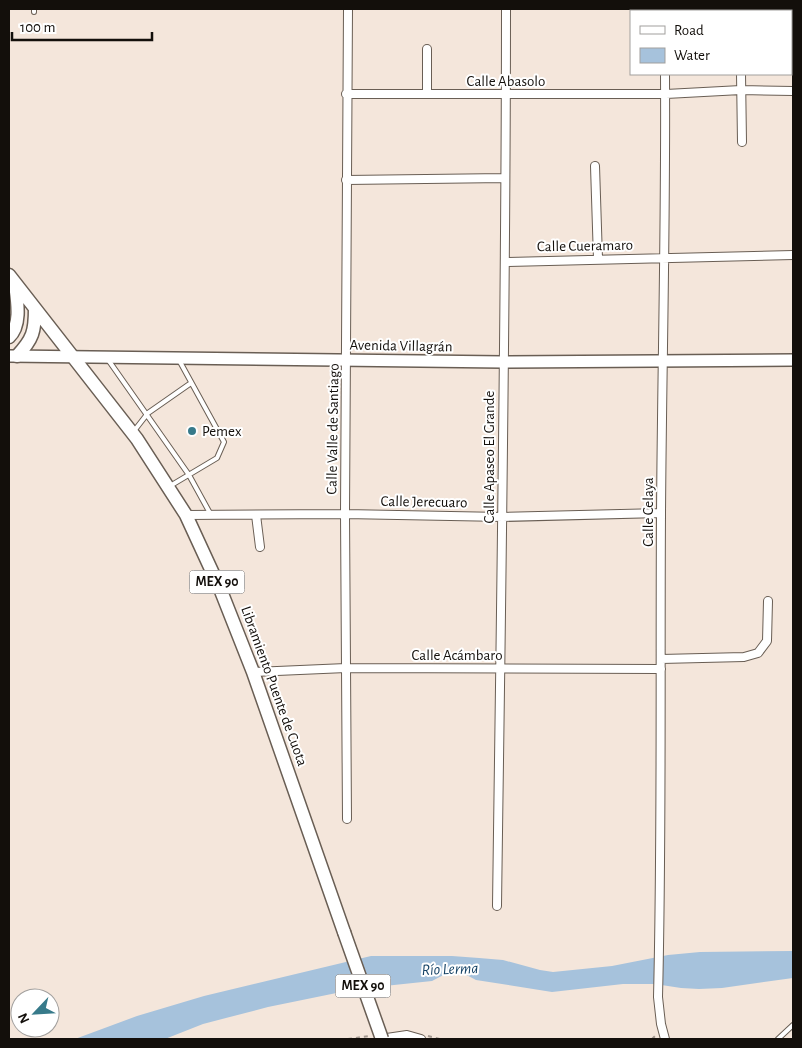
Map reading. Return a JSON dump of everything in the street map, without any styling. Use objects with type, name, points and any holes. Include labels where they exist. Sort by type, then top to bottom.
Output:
[{"type":"main road","name":"Libramiento Puente de Cuota","points":[[12,280],[132,433],[186,515],[221,591],[254,672],[381,1039]]},
{"type":"main road","points":[[9,337],[13,334],[18,314],[12,280]]},
{"type":"main road","points":[[13,356],[29,344],[35,325],[35,309]]},
{"type":"street","name":"Calle Valle de Santiago","points":[[347,819],[345,514],[348,9]]},
{"type":"street","name":"Calle Apaseo El Grande","points":[[497,906],[504,517],[503,362],[506,9]]},
{"type":"street","points":[[427,49],[427,94]]},
{"type":"street","name":"Calle Celaya","points":[[666,75],[658,997],[661,1024],[666,1039]]},
{"type":"street","points":[[741,75],[742,142]]},
{"type":"street","name":"Calle Abasolo","points":[[346,94],[666,94],[741,90],[793,91]]},
{"type":"street","points":[[595,166],[598,260]]},
{"type":"street","points":[[346,180],[505,178]]},
{"type":"street","name":"Calle Cueramaro","points":[[505,262],[793,254]]},
{"type":"street","name":"Avenida Villagrán","points":[[13,356],[72,355],[503,362],[793,360]]},
{"type":"street","name":"Calle Jerecuaro","points":[[186,515],[345,514],[504,517],[661,513]]},
{"type":"street","points":[[256,515],[260,546]]},
{"type":"street","points":[[661,659],[744,657],[758,653],[767,641],[768,600]]},
{"type":"street","name":"Calle Acámbaro","points":[[254,672],[346,668],[661,669]]},
{"type":"street","points":[[381,1039],[407,1035],[422,1039]]},
{"type":"lane","points":[[106,356],[148,413],[189,475],[211,515]]},
{"type":"lane","points":[[168,487],[217,458],[224,442],[177,357]]},
{"type":"lane","points":[[132,433],[148,413],[191,383]]},
{"type":"lane","points":[[778,1039],[793,1026]]},
{"type":"water","name":"Río Lerma","points":[[793,951],[793,978],[722,988],[699,989],[655,984],[623,984],[552,992],[476,980],[457,970],[453,970],[432,981],[356,989],[268,1007],[203,1024],[165,1039],[75,1039],[137,1016],[204,996],[371,956],[452,956],[503,960],[553,972],[612,966],[668,955],[700,952]]},
{"type":"place","name":"Pemex","points":[[192,431]]}]
